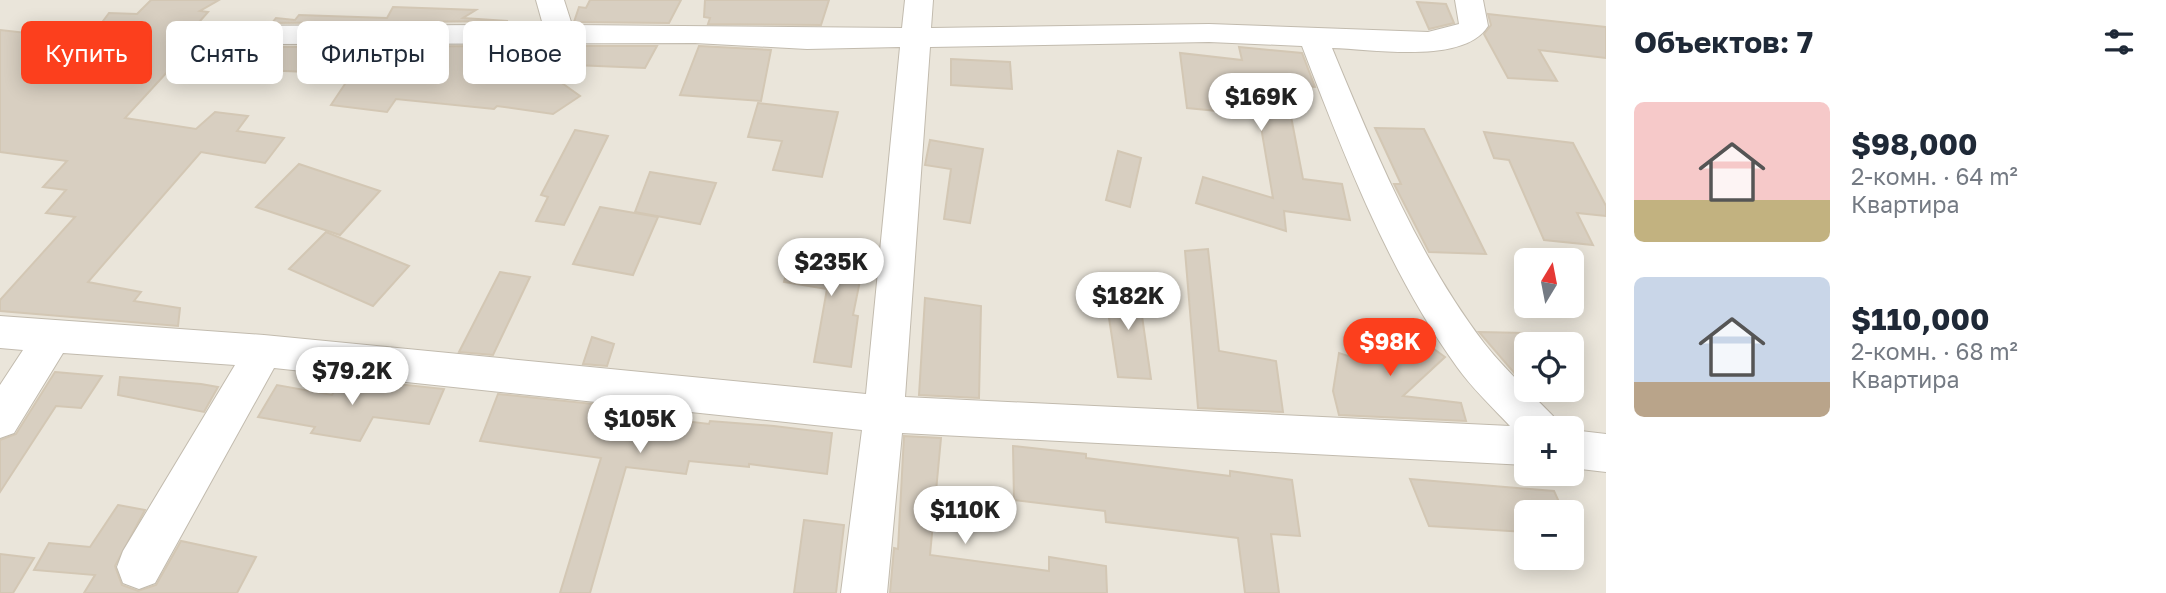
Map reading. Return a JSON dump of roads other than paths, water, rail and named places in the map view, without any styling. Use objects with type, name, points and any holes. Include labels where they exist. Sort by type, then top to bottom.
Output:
[{"type":"street","points":[[550,0],[556,21]]},
{"type":"street","points":[[864,593],[884,414],[919,0]]},
{"type":"street","points":[[586,35],[807,39],[1209,33],[1428,42],[1449,39],[1468,32],[1474,26],[1469,0]]},
{"type":"street","points":[[283,35],[463,34]]},
{"type":"street","points":[[1314,39],[1384,207],[1429,287],[1465,348],[1527,416]]},
{"type":"street","points":[[0,332],[264,351],[884,414],[1514,445]]},
{"type":"street","points":[[0,420],[53,335]]},
{"type":"street","points":[[139,567],[264,351]]},
{"type":"street","points":[[1584,450],[1606,453]]}]
